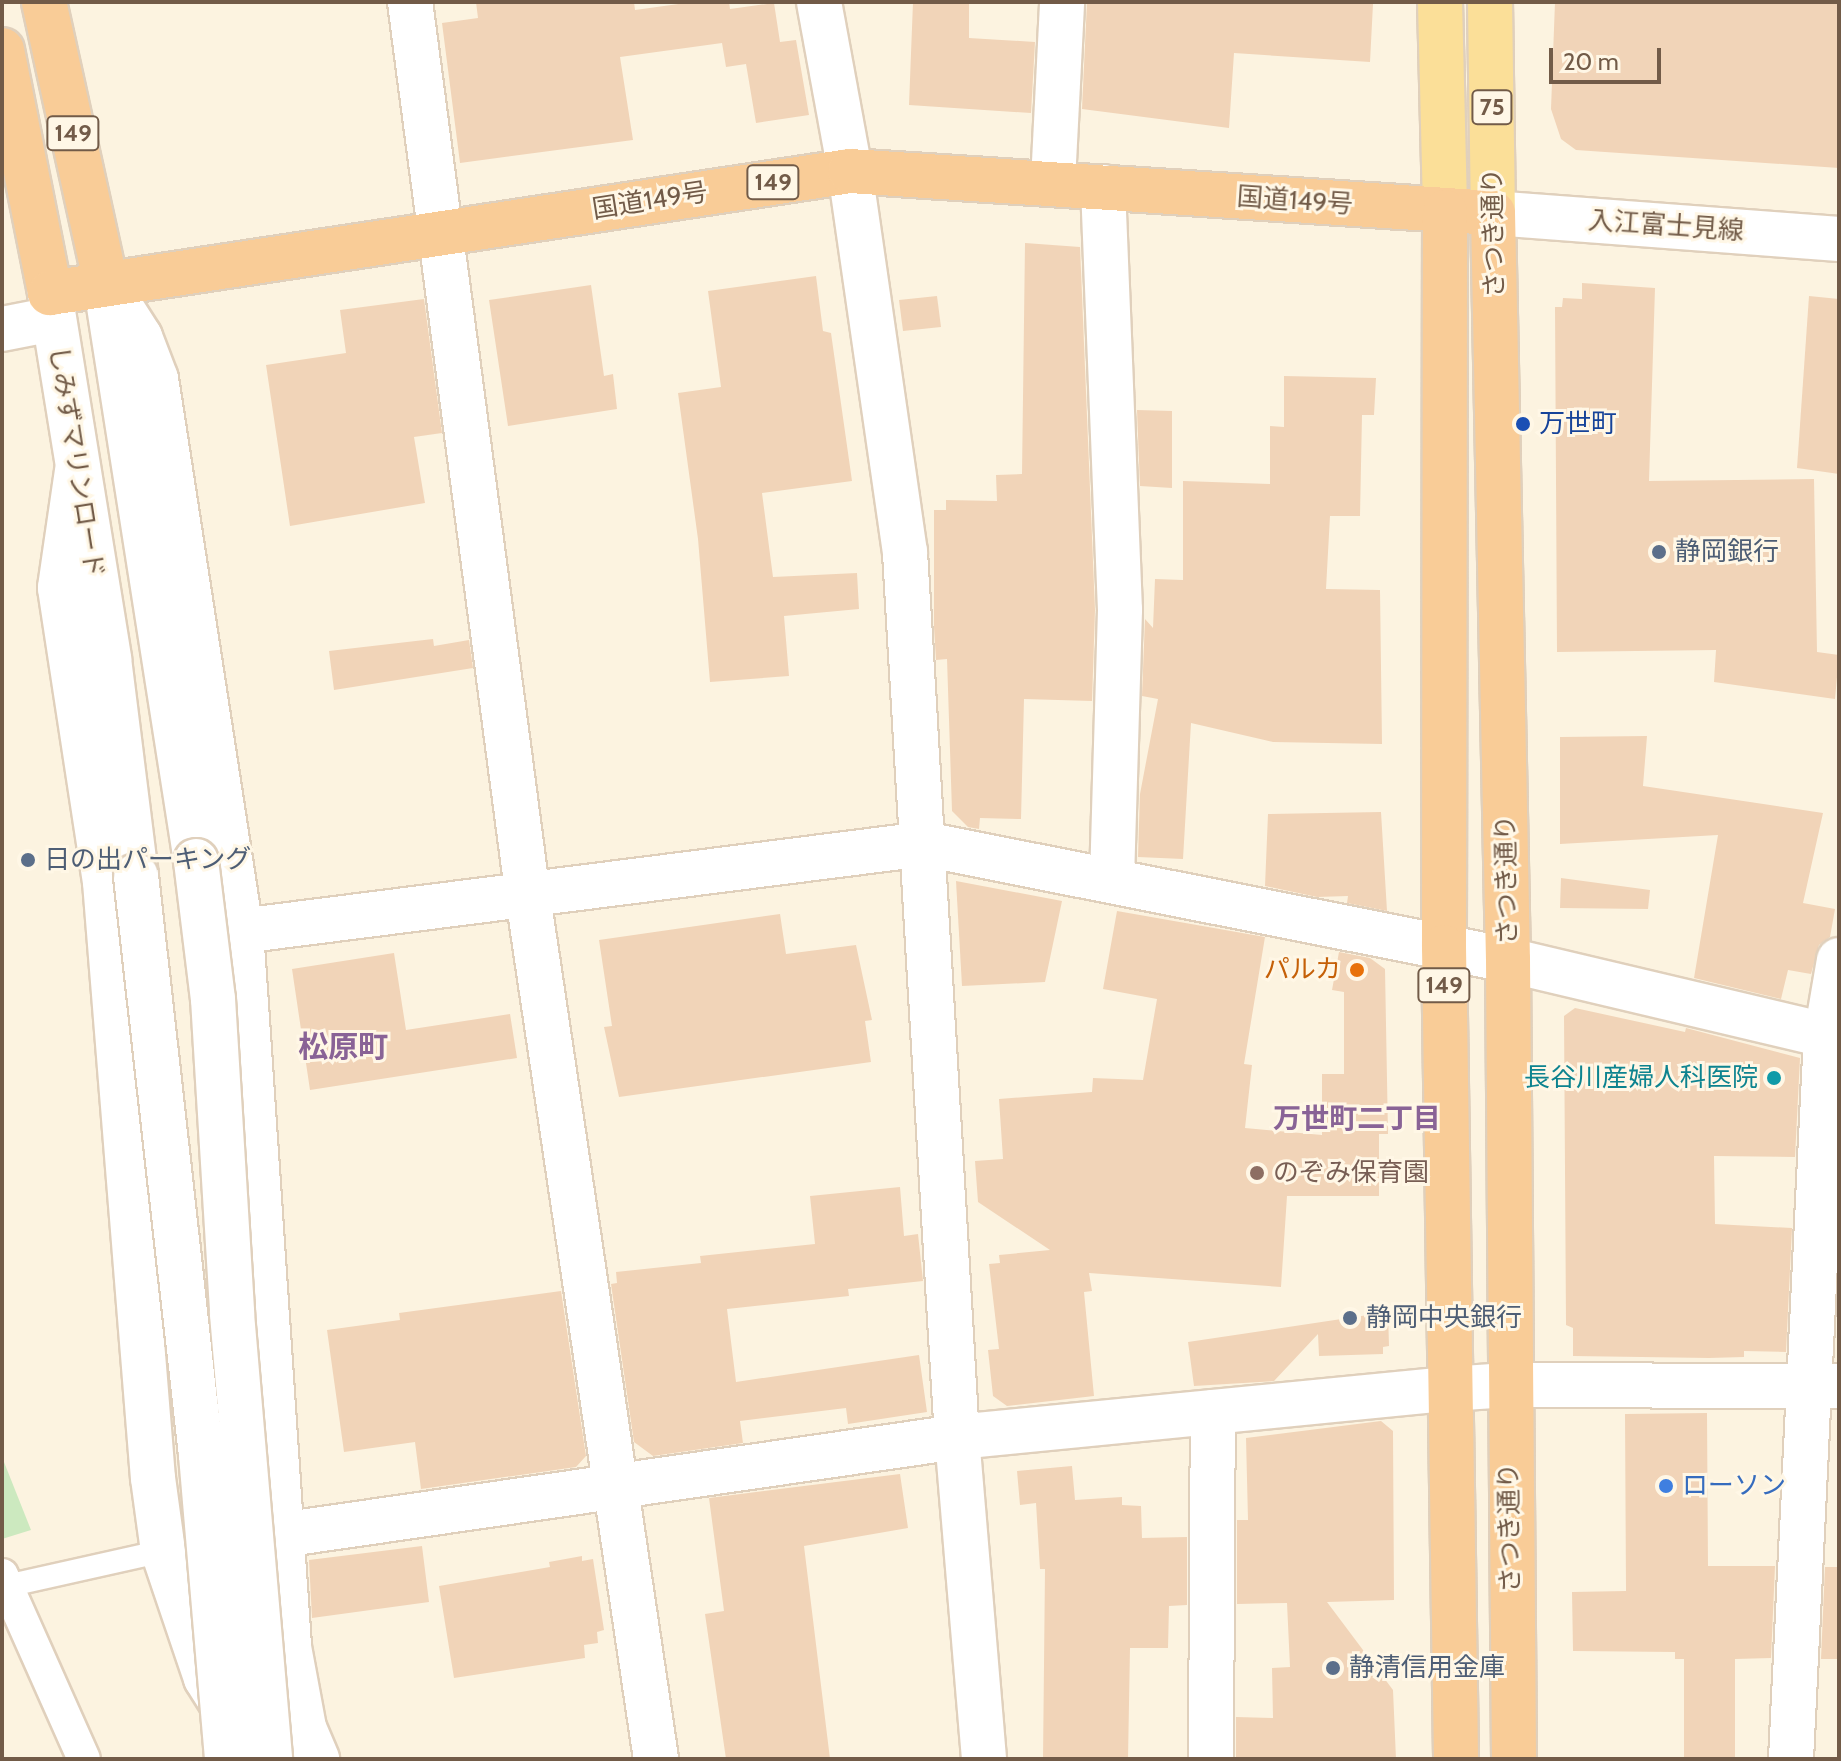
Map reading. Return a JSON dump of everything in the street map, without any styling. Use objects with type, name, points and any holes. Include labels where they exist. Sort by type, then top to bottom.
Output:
[{"type":"highway","name":"149","points":[[44,2],[106,284]]},
{"type":"highway","name":"しみずマリンロード","points":[[2,50],[52,306]]},
{"type":"highway","name":"国道149号","points":[[52,306],[106,284],[850,171],[1053,182],[1445,212]]},
{"type":"highway","name":"149","points":[[1445,212],[1493,213]]},
{"type":"highway","name":"さつき通り","points":[[1445,212],[1444,947],[1456,1759]]},
{"type":"highway","name":"さつき通り","points":[[1493,213],[1508,960],[1508,1385],[1514,1759]]},
{"type":"main road","name":"さつき通り","points":[[1440,2],[1445,212]]},
{"type":"main road","name":"さつき通り","points":[[1490,2],[1493,213]]},
{"type":"street","points":[[410,2],[528,897],[656,1759]]},
{"type":"street","points":[[819,2],[850,171],[905,552],[957,1437],[984,1759]]},
{"type":"street","points":[[1053,182],[1062,2]]},
{"type":"street","points":[[1103,187],[1120,610],[1112,881]]},
{"type":"street","name":"入江富士見線","points":[[1493,213],[1839,239]]},
{"type":"street","points":[[106,284],[196,861],[213,999],[232,1314],[270,1759]]},
{"type":"street","points":[[106,284],[140,337],[156,379],[241,931],[289,1647],[304,1728],[317,1759]]},
{"type":"street","points":[[2,329],[52,306]]},
{"type":"street","name":"しみずマリンロード","points":[[52,306],[109,659],[136,876],[201,1455],[227,1759]]},
{"type":"street","points":[[77,471],[60,588],[105,882],[153,1478],[163,1551],[206,1678],[256,1759]]},
{"type":"street","points":[[241,931],[528,897],[924,844],[1508,960],[1833,1037]]},
{"type":"street","points":[[1791,1759],[1823,1386],[1833,1037],[1839,960]]},
{"type":"street","points":[[163,1551],[957,1437],[1508,1385],[1823,1386]]},
{"type":"street","points":[[1211,1759],[1213,1412]]},
{"type":"street","points":[[4,1583],[84,1759]]},
{"type":"lane","points":[[4,1583],[163,1551]]},
{"type":"green space","points":[[2,1457],[31,1530],[2,1539]]},
{"type":"building","points":[[476,2],[634,2],[635,10],[693,2],[729,2],[730,9],[774,3],[780,42],[796,40],[809,115],[756,123],[746,64],[726,67],[722,43],[620,57],[633,140],[460,163],[442,23],[478,18]]},
{"type":"building","points":[[913,2],[969,2],[969,38],[1035,42],[1031,113],[909,105]]},
{"type":"building","points":[[1087,2],[1373,4],[1370,62],[1234,53],[1229,128],[1082,109]]},
{"type":"building","points":[[1555,2],[1839,2],[1839,168],[1576,150],[1561,139],[1551,109]]},
{"type":"building","points":[[1025,243],[1080,247],[1095,610],[1092,701],[1024,699],[1021,819],[980,818],[979,829],[968,827],[952,811],[947,659],[936,660],[934,627],[934,510],[946,510],[946,500],[997,501],[996,475],[1022,474]]},
{"type":"building","points":[[816,276],[823,331],[831,333],[852,481],[762,493],[773,577],[857,573],[859,609],[784,616],[789,676],[710,682],[698,539],[678,393],[721,387],[708,291]]},
{"type":"building","points":[[1582,283],[1655,288],[1649,481],[1814,479],[1817,652],[1839,655],[1835,699],[1714,682],[1716,650],[1557,652],[1555,307],[1562,307],[1563,298],[1582,299]]},
{"type":"building","points":[[591,285],[604,376],[613,374],[617,409],[508,426],[489,300]]},
{"type":"building","points":[[937,296],[941,327],[903,331],[899,300]]},
{"type":"building","points":[[1809,296],[1839,299],[1839,474],[1797,468]]},
{"type":"building","points":[[424,299],[442,433],[414,437],[425,503],[290,526],[266,365],[346,353],[340,310]]},
{"type":"building","points":[[1284,376],[1376,378],[1374,415],[1362,415],[1360,516],[1330,516],[1326,589],[1380,590],[1382,744],[1273,742],[1191,723],[1183,859],[1138,857],[1140,794],[1158,699],[1142,696],[1145,619],[1153,628],[1155,579],[1183,580],[1183,481],[1270,484],[1270,426],[1284,427]]},
{"type":"building","points":[[1137,410],[1172,411],[1172,488],[1140,486]]},
{"type":"building","points":[[433,639],[434,646],[469,640],[473,668],[334,690],[329,651]]},
{"type":"building","points":[[1647,736],[1643,786],[1823,813],[1803,903],[1835,909],[1830,937],[1819,945],[1811,974],[1788,970],[1781,999],[1694,978],[1718,835],[1560,844],[1560,737]]},
{"type":"building","points":[[1381,812],[1387,911],[1347,903],[1348,896],[1317,897],[1265,886],[1268,814]]},
{"type":"building","points":[[1561,878],[1650,890],[1648,909],[1560,908]]},
{"type":"building","points":[[956,881],[1062,901],[1045,982],[962,986]]},
{"type":"building","points":[[1117,911],[1265,937],[1244,1064],[1252,1065],[1245,1128],[1322,1135],[1322,1074],[1344,1074],[1344,992],[1332,990],[1339,952],[1370,958],[1385,969],[1388,1134],[1379,1134],[1379,1196],[1287,1196],[1281,1287],[1089,1273],[1092,1291],[1084,1292],[1094,1396],[1007,1406],[993,1396],[988,1350],[999,1349],[989,1264],[1000,1263],[999,1255],[1050,1250],[978,1202],[975,1161],[1003,1159],[999,1099],[1092,1092],[1093,1078],[1143,1080],[1157,999],[1103,989]]},
{"type":"building","points":[[780,914],[786,954],[856,945],[872,1020],[865,1021],[871,1062],[619,1097],[604,1027],[612,1026],[599,940]]},
{"type":"building","points":[[394,953],[406,1030],[510,1014],[517,1058],[310,1090],[292,969]]},
{"type":"building","points":[[1575,1008],[1685,1032],[1686,1028],[1800,1058],[1795,1157],[1714,1156],[1715,1224],[1792,1228],[1786,1352],[1744,1351],[1744,1357],[1709,1358],[1573,1356],[1573,1328],[1566,1325],[1564,1016]]},
{"type":"building","points":[[900,1187],[904,1236],[918,1234],[923,1281],[848,1289],[849,1296],[727,1309],[736,1382],[919,1355],[927,1412],[848,1424],[846,1408],[740,1421],[743,1443],[653,1456],[634,1442],[611,1284],[617,1283],[616,1272],[701,1263],[700,1256],[815,1244],[810,1196]]},
{"type":"building","points":[[561,1291],[586,1456],[576,1467],[421,1489],[415,1442],[344,1452],[327,1330],[400,1320],[399,1313]]},
{"type":"building","points":[[1388,1312],[1389,1346],[1383,1347],[1383,1354],[1319,1356],[1318,1334],[1274,1381],[1194,1386],[1188,1342]]},
{"type":"building","points":[[1707,1413],[1708,1566],[1775,1566],[1771,1658],[1735,1659],[1735,1759],[1684,1759],[1684,1659],[1675,1659],[1675,1652],[1573,1651],[1572,1592],[1626,1591],[1625,1414]]},
{"type":"building","points":[[1381,1421],[1393,1431],[1394,1600],[1327,1602],[1393,1690],[1396,1759],[1236,1759],[1236,1717],[1273,1718],[1272,1668],[1290,1667],[1287,1603],[1237,1604],[1237,1520],[1248,1520],[1246,1438]]},
{"type":"building","points":[[1072,1466],[1075,1500],[1122,1497],[1122,1505],[1141,1506],[1142,1538],[1187,1537],[1187,1605],[1169,1606],[1168,1648],[1130,1648],[1128,1759],[1043,1759],[1045,1569],[1040,1569],[1036,1503],[1020,1505],[1017,1471]]},
{"type":"building","points":[[900,1474],[908,1528],[804,1546],[830,1759],[726,1759],[705,1614],[724,1611],[709,1498]]},
{"type":"building","points":[[422,1546],[429,1602],[312,1618],[309,1560]]},
{"type":"building","points":[[582,1556],[582,1561],[593,1559],[604,1630],[597,1632],[598,1643],[584,1645],[585,1658],[454,1678],[439,1586],[550,1567],[549,1562]]},
{"type":"building","points":[[1825,1567],[1839,1567],[1839,1659],[1821,1659]]},
{"type":"place","name":"万世町","points":[[1523,424]]},
{"type":"place","name":"静岡銀行","points":[[1659,552]]},
{"type":"place","name":"日の出パーキング","points":[[28,860]]},
{"type":"place","name":"パルカ","points":[[1357,970]]},
{"type":"place","name":"長谷川産婦人科医院","points":[[1774,1078]]},
{"type":"place","name":"のぞみ保育園","points":[[1257,1173]]},
{"type":"place","name":"静岡中央銀行","points":[[1350,1318]]},
{"type":"place","name":"ローソン","points":[[1666,1486]]},
{"type":"place","name":"静清信用金庫","points":[[1333,1668]]},
{"type":"district","name":"松原町","points":[[343,1047]]},
{"type":"district","name":"万世町二丁目","points":[[1357,1118]]}]
